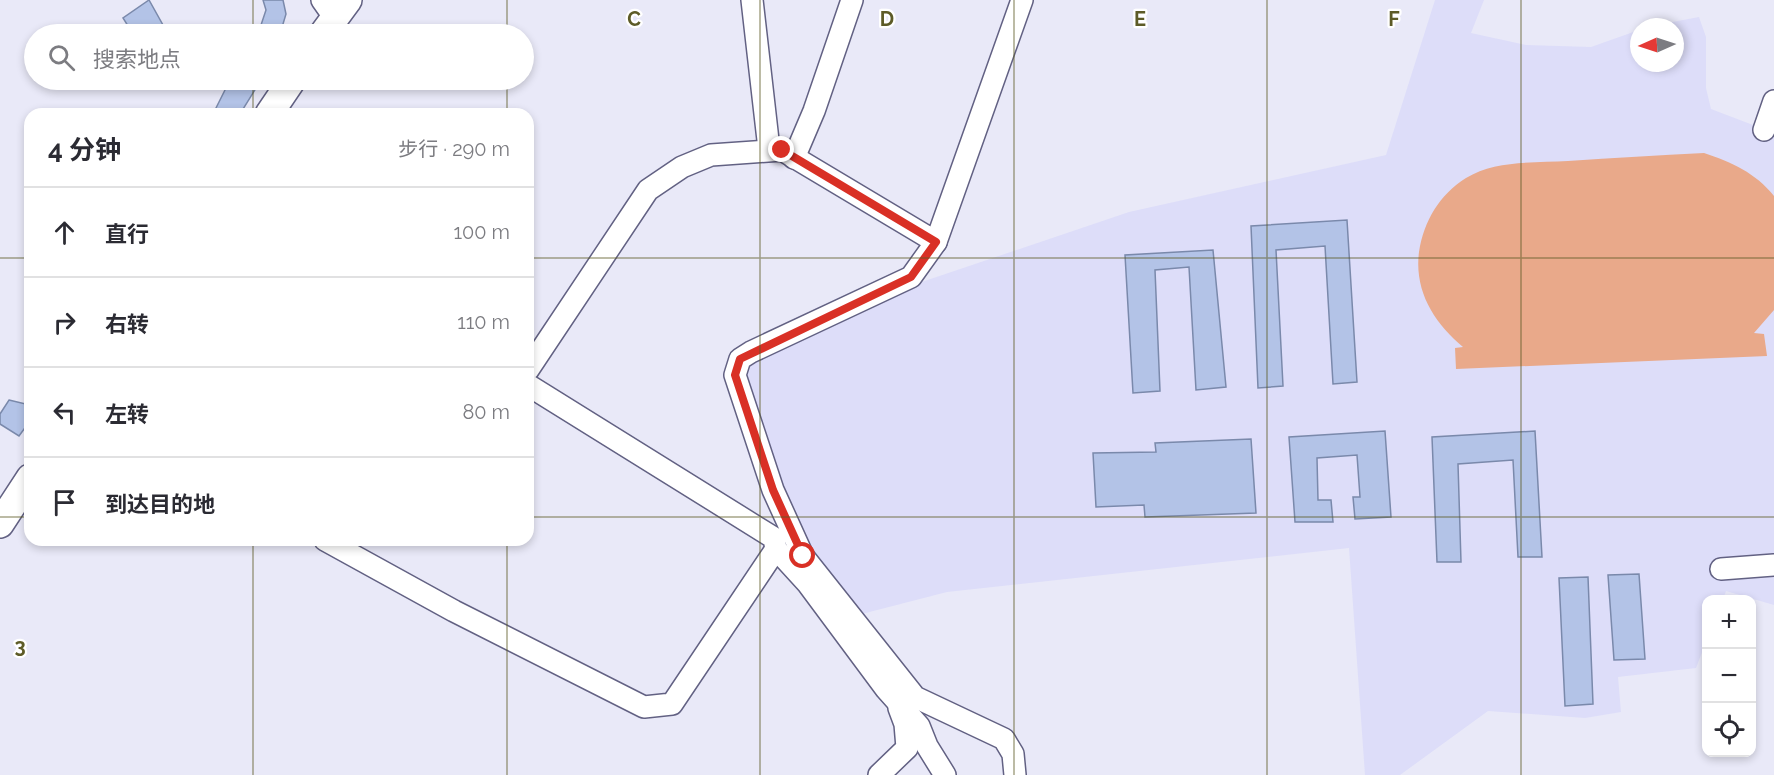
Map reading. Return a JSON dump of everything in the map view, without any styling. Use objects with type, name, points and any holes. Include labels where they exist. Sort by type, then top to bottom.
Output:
[{"type":"main road","points":[[273,108],[285,90]]},
{"type":"main road","points":[[0,525],[24,487]]},
{"type":"street","points":[[752,0],[769,149]]},
{"type":"street","points":[[794,158],[814,111],[852,0]]},
{"type":"street","points":[[1015,775],[1013,754],[1004,740],[915,697],[803,556],[773,490],[735,375],[740,359],[751,352],[911,277],[936,242],[1022,0]]},
{"type":"street","points":[[1764,129],[1774,101]]},
{"type":"street","points":[[534,361],[648,190],[682,167],[711,155],[769,149],[782,150],[936,242]]},
{"type":"street","points":[[534,389],[774,538],[776,549],[808,584],[895,699],[919,726],[927,747],[945,775]]},
{"type":"street","points":[[336,546],[454,611],[644,707],[672,704],[776,549]]},
{"type":"street","points":[[1721,569],[1774,565]]},
{"type":"street","points":[[879,775],[907,748],[905,724],[895,699]]},
{"type":"shaded area","points":[[1435,0],[1484,0],[1471,33],[1526,45],[1591,47],[1630,33],[1630,72],[1684,72],[1684,20],[1699,17],[1706,37],[1706,88],[1711,109],[1774,133],[1774,605],[1756,600],[1756,595],[1740,595],[1726,591],[1724,595],[1702,595],[1702,652],[1696,668],[1618,677],[1621,712],[1585,718],[1488,711],[1400,775],[1365,775],[1349,548],[947,592],[854,616],[808,559],[741,373],[750,357],[898,290],[1129,212],[1386,155]]},
{"type":"shaded area","points":[[1704,153],[1742,169],[1774,196],[1774,310],[1754,333],[1764,334],[1767,356],[1456,369],[1455,348],[1463,347],[1443,328],[1428,305],[1423,293],[1418,266],[1421,241],[1429,219],[1448,192],[1456,185],[1477,172],[1502,165]]},
{"type":"building","points":[[149,0],[162,24],[127,24],[123,18]]},
{"type":"building","points":[[263,0],[283,0],[286,14],[283,24],[261,24],[266,10]]},
{"type":"building","points":[[225,90],[255,90],[244,108],[216,108]]},
{"type":"building","points":[[1347,220],[1357,382],[1333,384],[1325,246],[1276,250],[1283,386],[1258,388],[1251,226]]},
{"type":"building","points":[[1213,250],[1226,387],[1196,390],[1189,267],[1155,270],[1160,391],[1133,393],[1125,255]]},
{"type":"building","points":[[9,400],[24,404],[24,429],[19,436],[0,424],[0,414]]},
{"type":"building","points":[[1385,431],[1391,517],[1355,519],[1353,497],[1360,497],[1357,455],[1317,458],[1318,500],[1331,500],[1333,522],[1295,522],[1289,437]]},
{"type":"building","points":[[1535,431],[1542,557],[1518,557],[1513,460],[1458,464],[1461,562],[1437,562],[1432,437]]},
{"type":"building","points":[[1251,439],[1256,513],[1145,517],[1144,505],[1096,507],[1093,453],[1156,452],[1155,443]]},
{"type":"building","points":[[1639,574],[1645,659],[1614,660],[1608,575]]},
{"type":"building","points":[[1588,577],[1593,704],[1565,706],[1559,578]]},
{"type":"route","points":[[782,150],[936,242],[911,277],[740,359],[735,375],[773,490],[803,556]]}]
